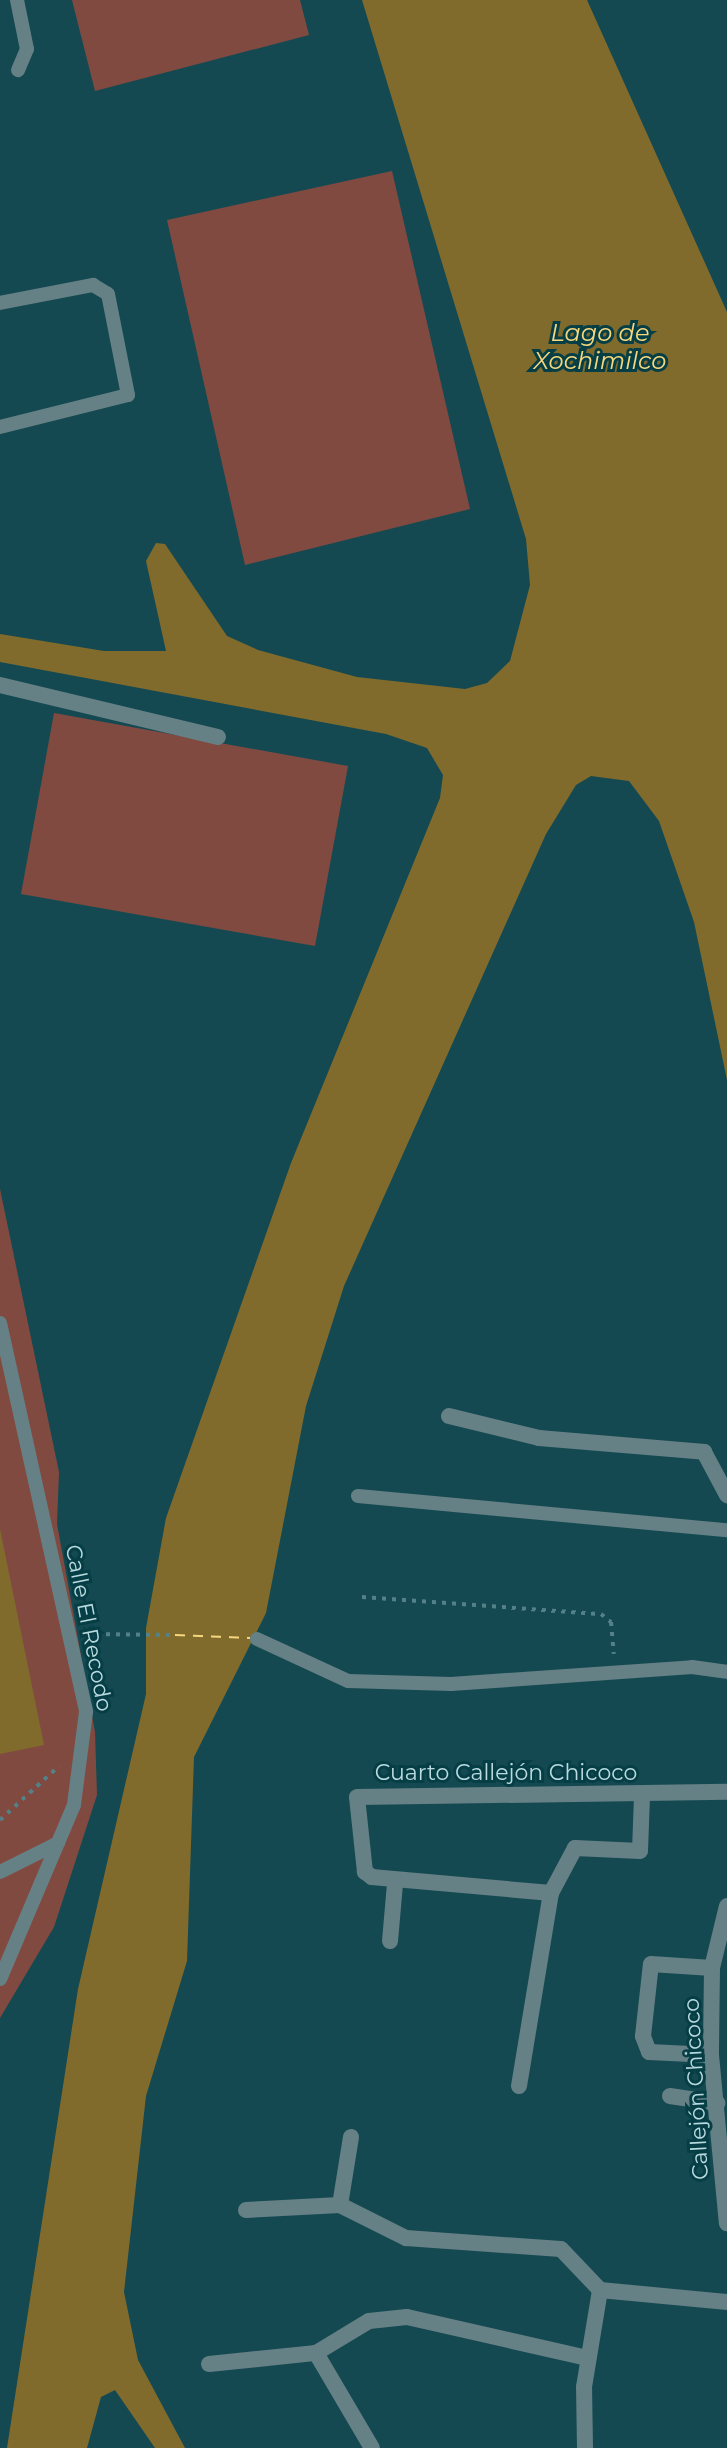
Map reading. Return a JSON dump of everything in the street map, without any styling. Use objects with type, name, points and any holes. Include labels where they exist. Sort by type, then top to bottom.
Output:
[{"type":"street","points":[[0,685],[218,737]]},
{"type":"street","points":[[449,1416],[539,1438],[704,1452],[727,1495]]},
{"type":"street","name":"Cuarto Callejón Chicoco","points":[[551,1893],[395,1884],[365,1872],[356,1813],[362,1794],[642,1797],[727,1792]]},
{"type":"street","points":[[519,2086],[551,1893],[575,1848],[640,1851],[642,1797]]},
{"type":"street","points":[[390,1941],[395,1884]]},
{"type":"street","name":"Callejón Chicoco","points":[[727,1906],[712,1968],[717,2103],[727,2223]]},
{"type":"street","points":[[712,1968],[651,1964],[643,2036],[649,2052],[717,2059]]},
{"type":"street","points":[[670,2096],[717,2103]]},
{"type":"street","points":[[340,2205],[351,2137]]},
{"type":"street","points":[[246,2210],[340,2205],[406,2238],[561,2249],[600,2290],[727,2302]]},
{"type":"street","points":[[585,2448],[588,2358],[600,2290]]},
{"type":"street","points":[[209,2364],[316,2353],[369,2321],[407,2317],[588,2358]]},
{"type":"street","points":[[316,2353],[372,2448]]},
{"type":"lane","points":[[17,0],[27,49],[18,70]]},
{"type":"lane","points":[[0,303],[93,285],[108,294],[128,395],[0,427]]},
{"type":"lane","name":"Calle El Recodo","points":[[0,1323],[86,1712],[74,1805],[0,1979]]},
{"type":"lane","points":[[358,1496],[727,1530]]},
{"type":"lane","points":[[257,1639],[348,1681],[451,1684],[692,1667],[727,1672]]},
{"type":"lane","points":[[0,1872],[58,1843]]},
{"type":"path","points":[[362,1597],[601,1614],[611,1622],[616,1673]]},
{"type":"path","points":[[71,1635],[175,1635]]},
{"type":"path","points":[[0,1820],[84,1742]]},
{"type":"shaded area","points":[[72,0],[300,0],[309,35],[95,91]]},
{"type":"shaded area","points":[[392,171],[470,509],[245,565],[167,220]]},
{"type":"shaded area","points":[[54,713],[348,766],[315,946],[21,894]]},
{"type":"shaded area","points":[[0,1189],[59,1472],[57,1524],[95,1732],[97,1795],[54,1927],[0,2018]]},
{"type":"water","name":"Lago de Xochimilco","points":[[362,0],[587,0],[727,312],[727,1080],[694,922],[659,821],[629,781],[591,776],[576,785],[546,834],[344,1286],[306,1406],[266,1613],[194,1757],[187,1961],[146,2096],[124,2292],[138,2360],[185,2448],[155,2448],[115,2390],[101,2397],[87,2448],[7,2448],[78,1989],[146,1694],[146,1628],[166,1518],[291,1163],[440,798],[443,775],[427,748],[386,734],[0,662],[0,634],[104,651],[166,651],[146,561],[156,543],[165,544],[227,636],[258,650],[357,677],[465,689],[487,683],[510,661],[530,585],[526,539]]},
{"type":"water","points":[[0,1529],[44,1745],[0,1754]]},
{"type":"ferry route","points":[[175,1635],[250,1638]]}]
